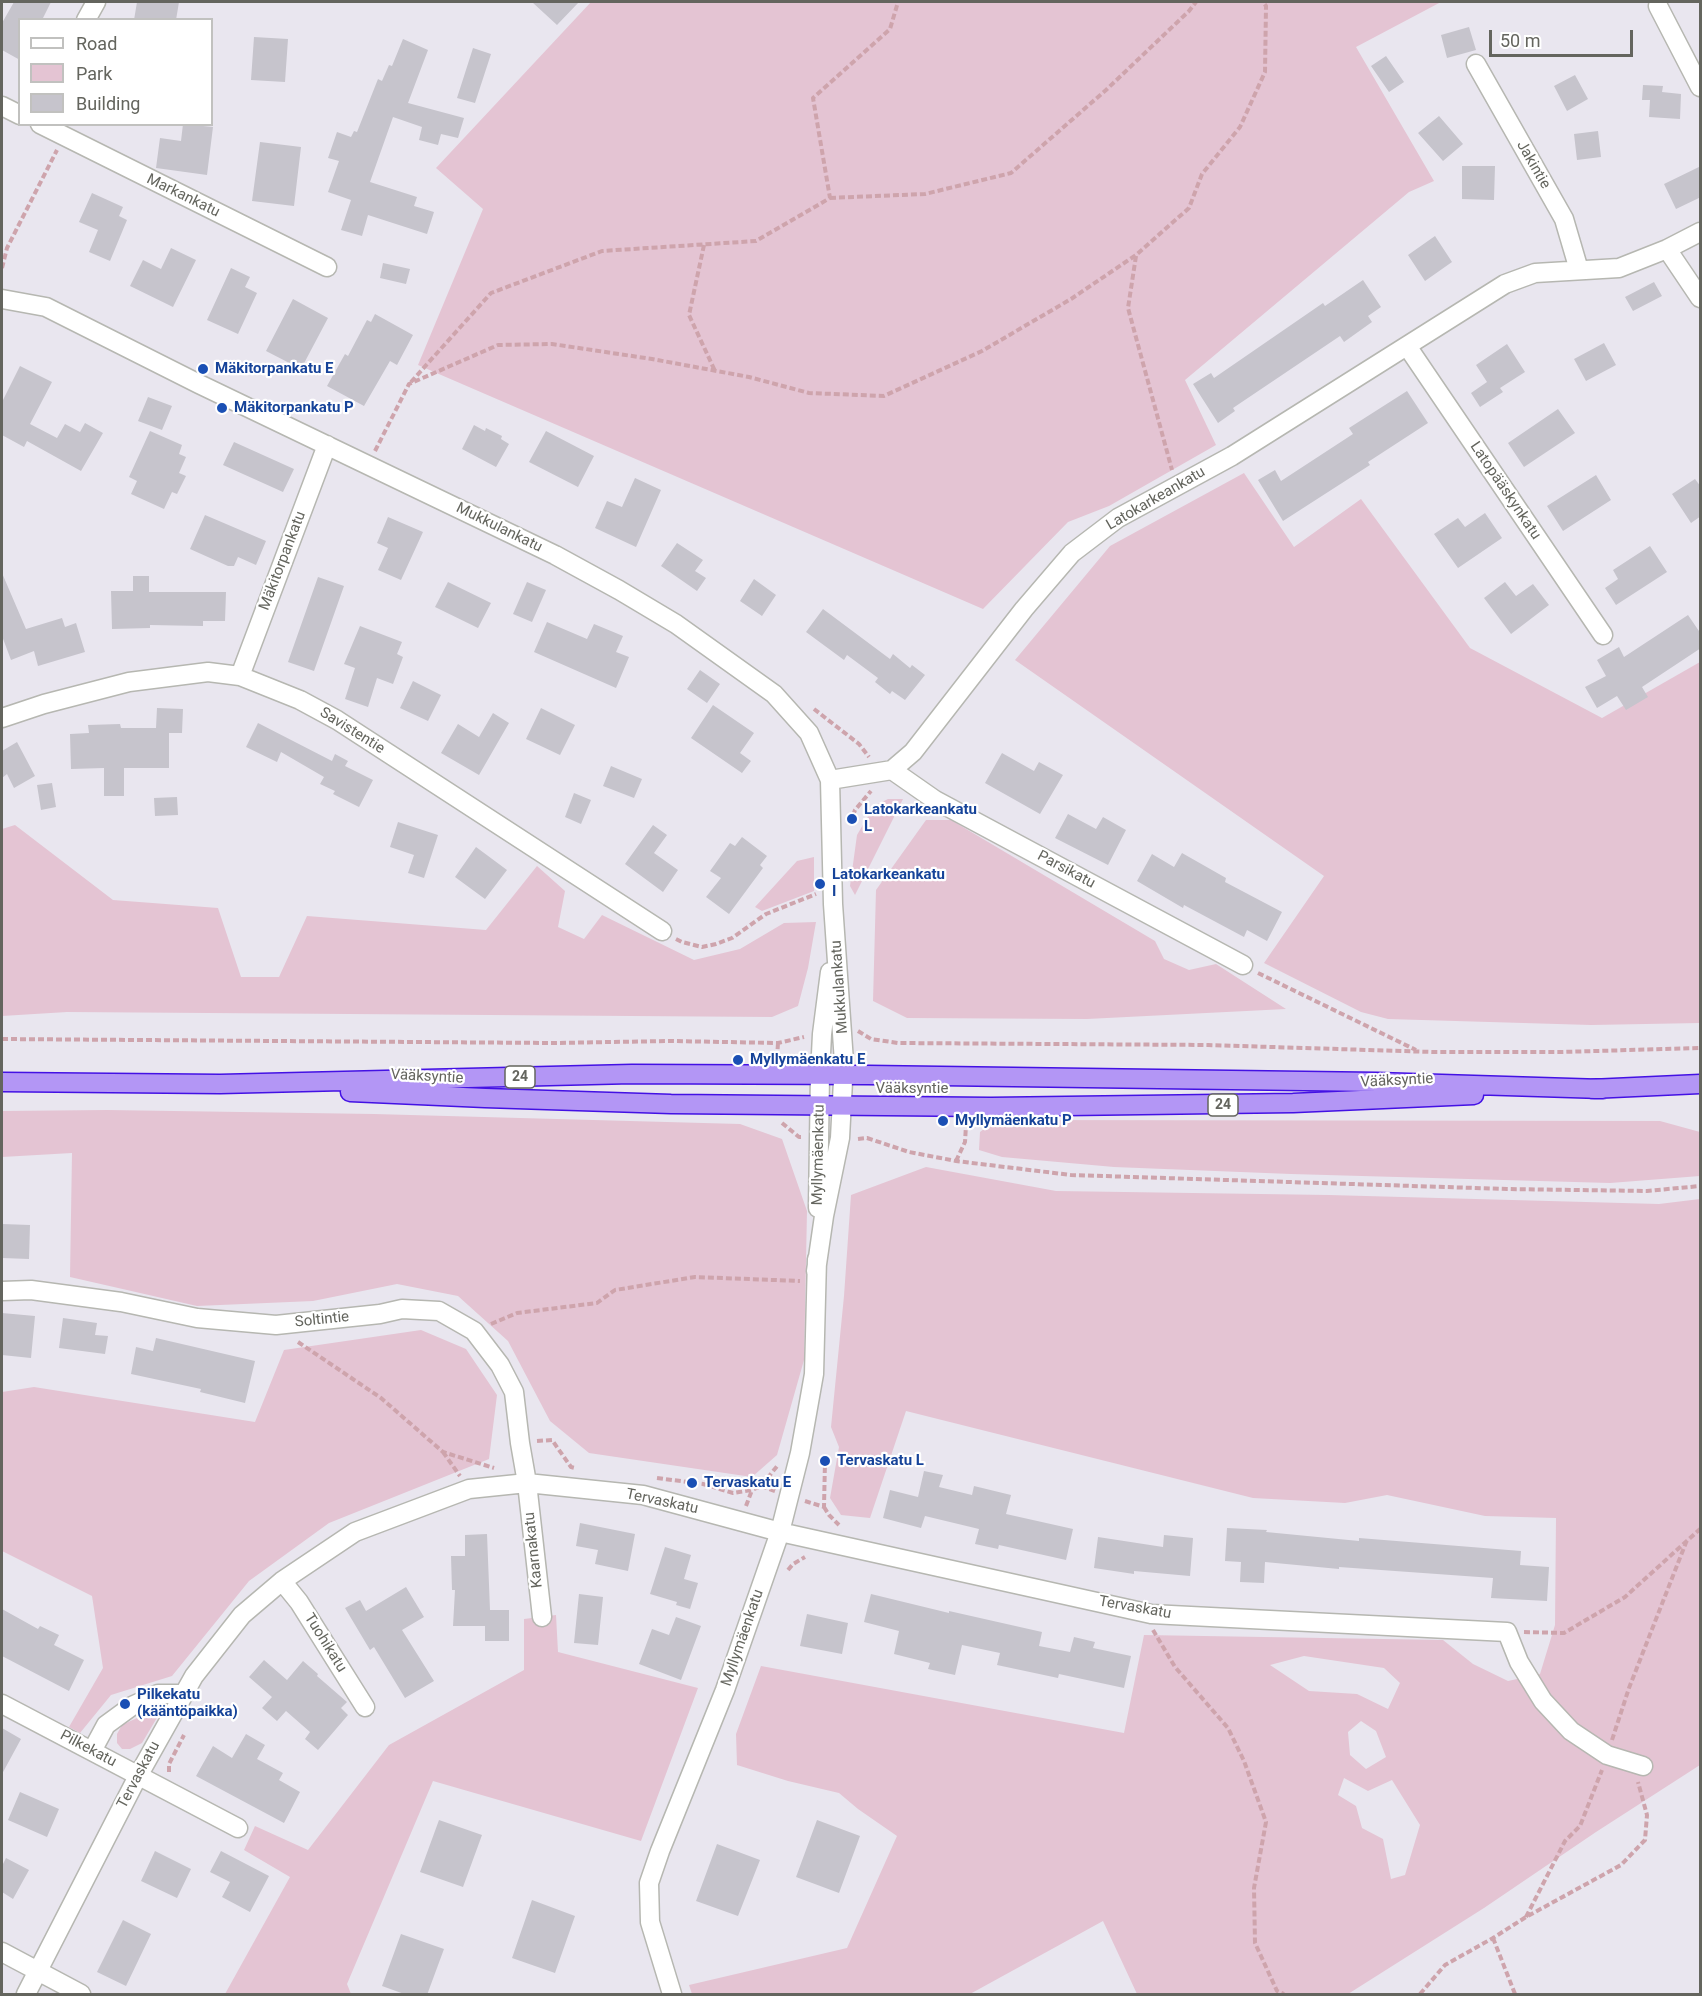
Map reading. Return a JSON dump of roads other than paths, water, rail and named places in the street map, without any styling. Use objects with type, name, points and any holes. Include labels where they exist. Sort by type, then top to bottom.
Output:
[{"type":"highway","name":"Vääksyntie","points":[[2,1082],[220,1084],[620,1075],[820,1074],[1388,1082],[1603,1089]]},
{"type":"highway","name":"Vääksyntie","points":[[220,1084],[577,1102],[991,1107],[1282,1103],[1701,1084]]},
{"type":"street","points":[[87,18],[96,2]]},
{"type":"street","points":[[1658,6],[1701,87]]},
{"type":"street","name":"Jakintie","points":[[1476,64],[1564,219],[1579,270]]},
{"type":"street","points":[[2,106],[18,113]]},
{"type":"street","name":"Markankatu","points":[[44,126],[327,267]]},
{"type":"street","name":"Latokarkeankatu","points":[[892,770],[913,752],[1024,609],[1072,553],[1118,518],[1232,456],[1504,284],[1535,273],[1619,268],[1667,249],[1701,232]]},
{"type":"street","points":[[1667,249],[1701,298]]},
{"type":"street","name":"Mukkulankatu","points":[[2,299],[46,307],[199,384],[555,555],[676,624],[774,694],[809,733],[830,780],[826,898],[843,1031],[843,1106]]},
{"type":"street","name":"Latopääskynkatu","points":[[1407,346],[1603,635]]},
{"type":"street","name":"Mäkitorpankatu","points":[[240,676],[327,445]]},
{"type":"street","name":"Savistentie","points":[[2,718],[44,704],[129,682],[208,672],[240,676],[300,700],[337,720],[662,931]]},
{"type":"street","points":[[830,780],[892,770]]},
{"type":"street","name":"Parsikatu","points":[[892,770],[936,800],[1243,965]]},
{"type":"street","name":"Mukkulankatu","points":[[820,1074],[822,1034],[833,949],[826,898]]},
{"type":"street","name":"Myllymäenkatu","points":[[672,1995],[650,1922],[649,1883],[725,1690],[780,1532],[800,1453],[814,1374],[820,1074]]},
{"type":"street","name":"Myllymäenkatu","points":[[816,1276],[824,1216],[840,1138],[843,1106]]},
{"type":"street","name":"Soltintie","points":[[2,1291],[31,1290],[122,1302],[197,1318],[276,1325],[380,1314],[402,1309],[439,1311],[474,1331],[500,1365],[514,1392],[527,1483]]},
{"type":"street","name":"Tervaskatu","points":[[26,1995],[138,1776],[194,1676],[242,1616],[282,1581],[355,1532],[469,1489],[527,1483],[643,1495],[780,1532],[1150,1614],[1507,1632],[1519,1662],[1543,1701],[1571,1731],[1607,1755],[1638,1765]]},
{"type":"street","name":"Kaarnakatu","points":[[527,1483],[542,1617]]},
{"type":"street","name":"Tuohikatu","points":[[282,1581],[299,1602],[365,1707]]},
{"type":"street","points":[[92,1751],[106,1725],[132,1706],[158,1694],[184,1694]]},
{"type":"street","name":"Pilkekatu","points":[[2,1704],[238,1828]]},
{"type":"street","points":[[2,1952],[81,1995]]},
{"type":"place","name":"Mäkitorpankatu E","points":[[203,369]]},
{"type":"place","name":"Mäkitorpankatu P","points":[[222,408]]},
{"type":"place","name":"Latokarkeankatu L","points":[[852,819]]},
{"type":"place","name":"Latokarkeankatu I","points":[[820,884]]},
{"type":"place","name":"Myllymäenkatu E","points":[[738,1060]]},
{"type":"place","name":"Myllymäenkatu P","points":[[943,1121]]},
{"type":"place","name":"Tervaskatu L","points":[[825,1461]]},
{"type":"place","name":"Tervaskatu E","points":[[692,1483]]},
{"type":"place","name":"Pilkekatu (kääntöpaikka)","points":[[125,1704]]}]
